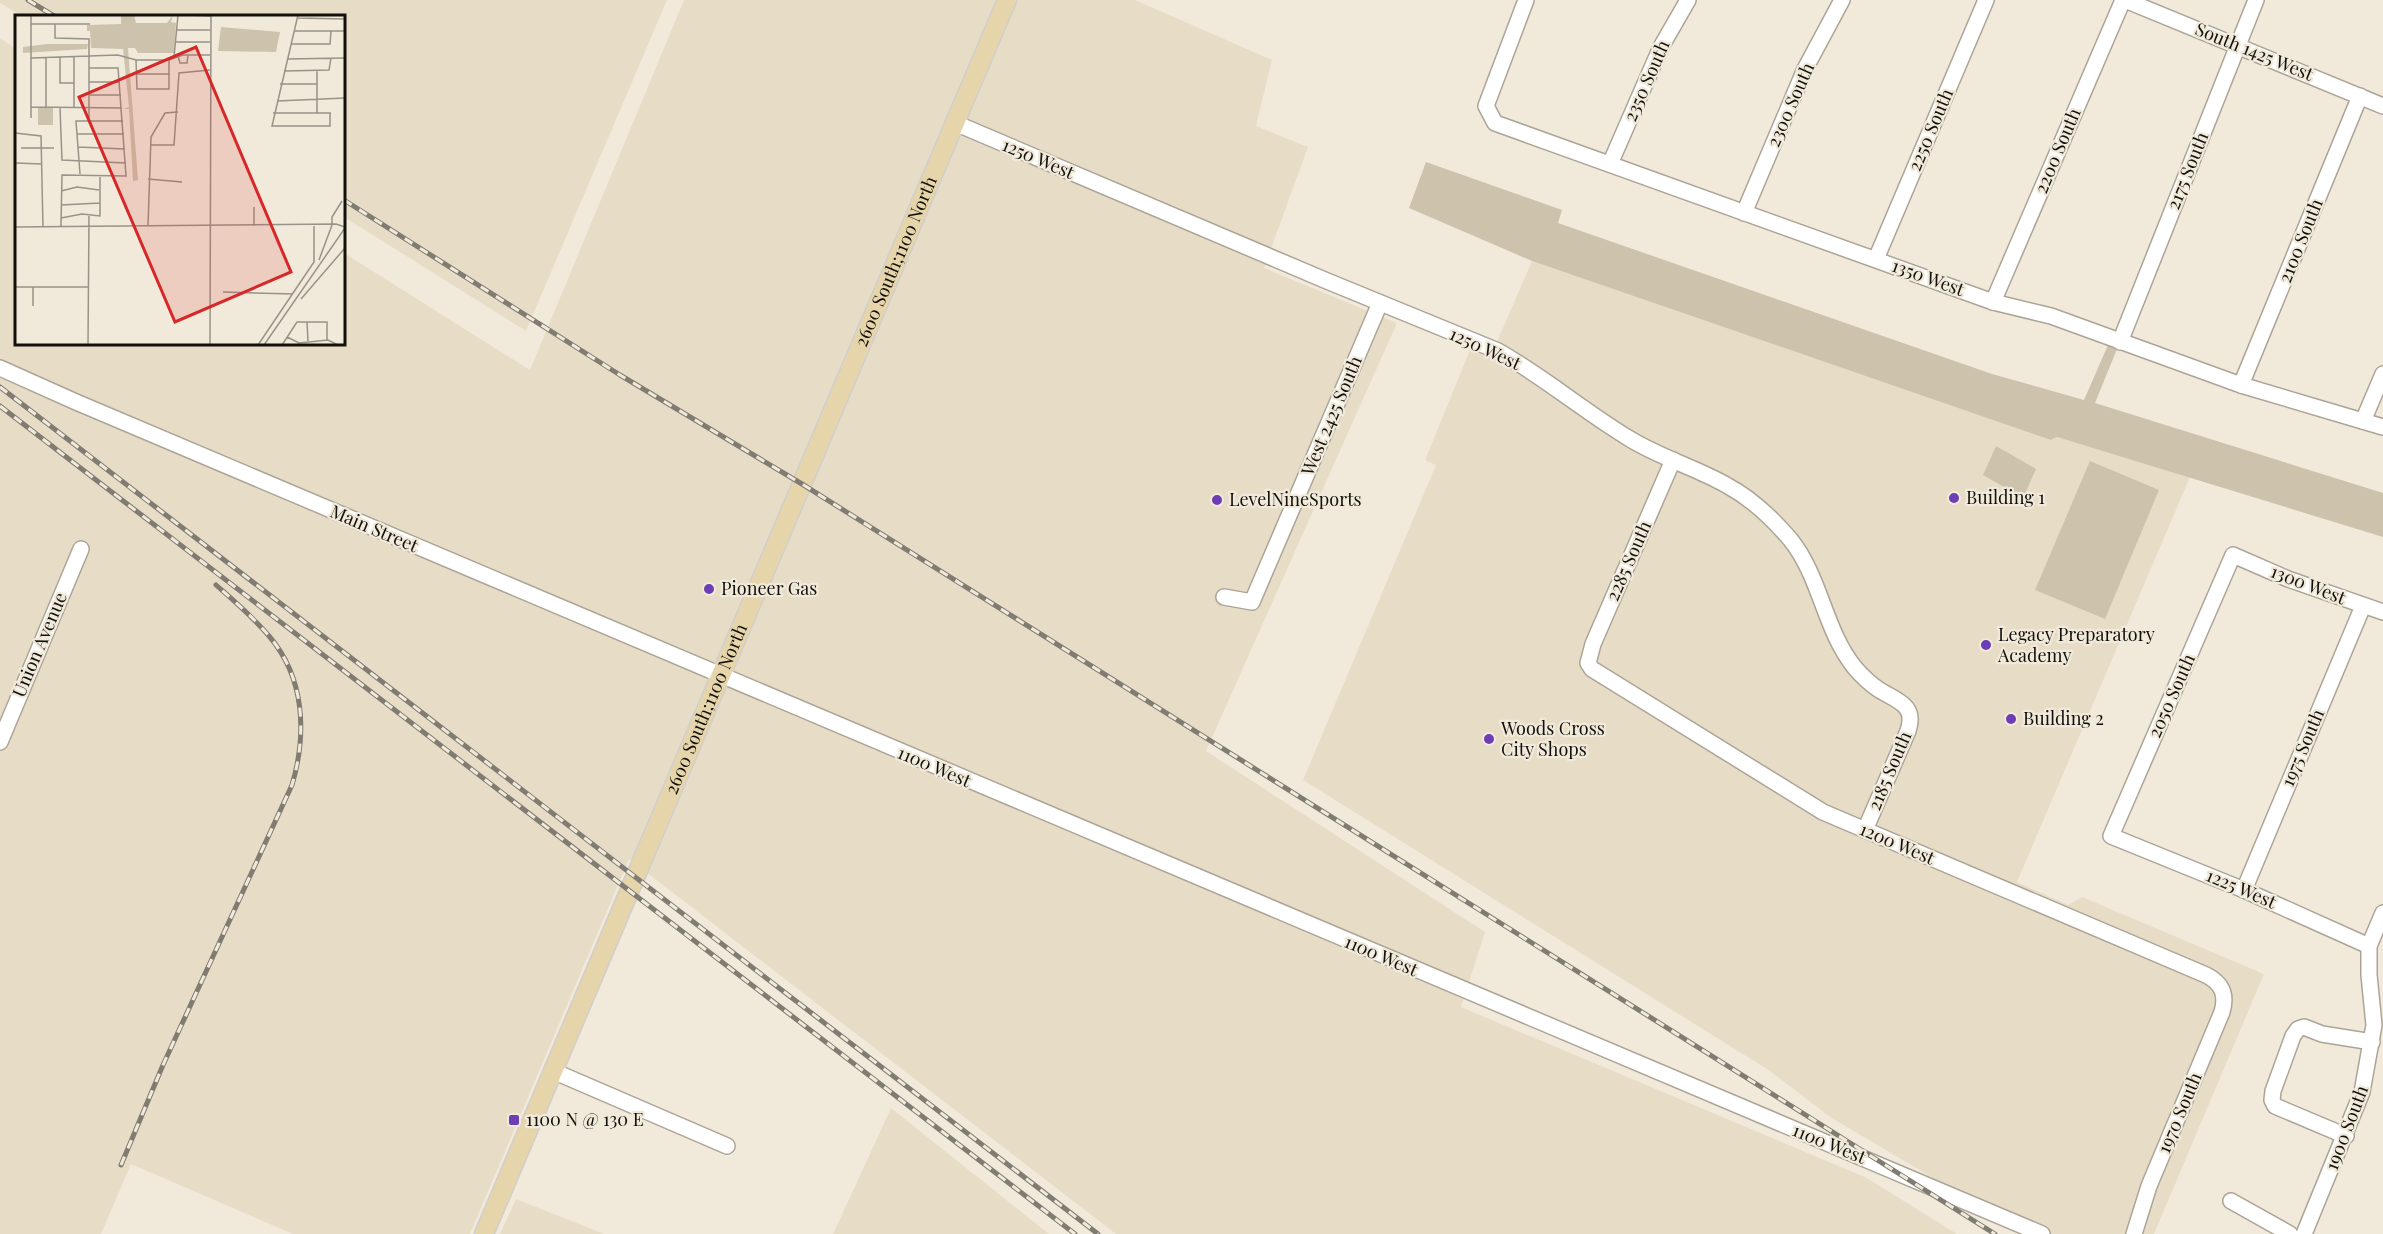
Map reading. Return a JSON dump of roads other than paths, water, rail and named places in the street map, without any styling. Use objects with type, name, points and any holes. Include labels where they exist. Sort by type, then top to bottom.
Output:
[{"type":"main road","name":"2600 South;1100 North","points":[[484,1234],[1007,0]]},
{"type":"street","name":"1350 West","points":[[1526,0],[1486,106],[1496,123],[1994,302],[2052,316],[2241,386],[2383,427]]},
{"type":"street","name":"2350 South","points":[[1610,164],[1661,47],[1688,0]]},
{"type":"street","name":"2300 South","points":[[1744,213],[1805,69],[1842,0]]},
{"type":"street","name":"2250 South","points":[[1876,259],[1986,0]]},
{"type":"street","name":"South 1425 West","points":[[2124,0],[2383,106]]},
{"type":"street","name":"2200 South","points":[[1994,302],[2124,0]]},
{"type":"street","name":"2175 South","points":[[2120,342],[2256,0]]},
{"type":"street","name":"2100 South","points":[[2241,386],[2360,96]]},
{"type":"street","name":"1250 West","points":[[955,123],[1498,351],[1523,365],[1631,440],[1729,486],[1773,520],[1792,542],[1809,569],[1847,658],[1868,681],[1903,704],[1908,711]]},
{"type":"street","name":"West 2425 South","points":[[1224,597],[1252,602],[1380,303]]},
{"type":"street","name":"Main Street","points":[[0,368],[721,676]]},
{"type":"street","name":"Main Street","points":[[0,373],[27,381]]},
{"type":"street","points":[[2363,421],[2383,374]]},
{"type":"street","name":"2285 South","points":[[1588,663],[1593,644],[1673,460]]},
{"type":"street","name":"Union Avenue","points":[[0,742],[81,549]]},
{"type":"street","name":"1300 West","points":[[2233,555],[2288,579],[2383,612]]},
{"type":"street","name":"2050 South","points":[[2110,836],[2233,555]]},
{"type":"street","name":"1975 South","points":[[2244,890],[2363,606]]},
{"type":"street","name":"1200 West","points":[[1588,663],[1598,673],[1808,804],[2206,975],[2217,982],[2223,992]]},
{"type":"street","name":"1100 West","points":[[721,676],[2042,1234]]},
{"type":"street","name":"2185 South","points":[[1865,830],[1908,731],[1911,721],[1908,711]]},
{"type":"street","name":"1225 West","points":[[2110,836],[2244,890],[2369,946]]},
{"type":"street","name":"1900 South","points":[[2304,1234],[2346,1136],[2362,1092],[2378,1007],[2368,975],[2369,946],[2383,913]]},
{"type":"street","name":"1970 South","points":[[2134,1234],[2149,1186],[2222,1012],[2223,992]]},
{"type":"street","points":[[2346,1136],[2284,1110],[2273,1103],[2273,1091],[2293,1036],[2298,1029],[2304,1027],[2322,1034],[2372,1042]]},
{"type":"street","points":[[553,1071],[727,1146]]},
{"type":"street","points":[[2231,1201],[2290,1234]]},
{"type":"railway","points":[[28,0],[52,15]]},
{"type":"railway","points":[[345,201],[620,375],[802,484],[1995,1234]]},
{"type":"railway","points":[[0,387],[1098,1234]]},
{"type":"railway","points":[[0,406],[1075,1234]]},
{"type":"railway","points":[[121,1165],[163,1065],[292,785],[297,766],[301,727],[300,707],[290,670],[281,652],[269,636],[216,585]]},
{"type":"place","name":"Building 1","points":[[1954,498]]},
{"type":"place","name":"LevelNineSports","points":[[1217,500]]},
{"type":"place","name":"Pioneer Gas","points":[[709,589]]},
{"type":"place","name":"Legacy Preparatory Academy","points":[[1986,645]]},
{"type":"place","name":"Building 2","points":[[2011,719]]},
{"type":"place","name":"Woods Cross City Shops","points":[[1489,739]]},
{"type":"place","name":"1100 N @ 130 E","points":[[514,1120]]}]
